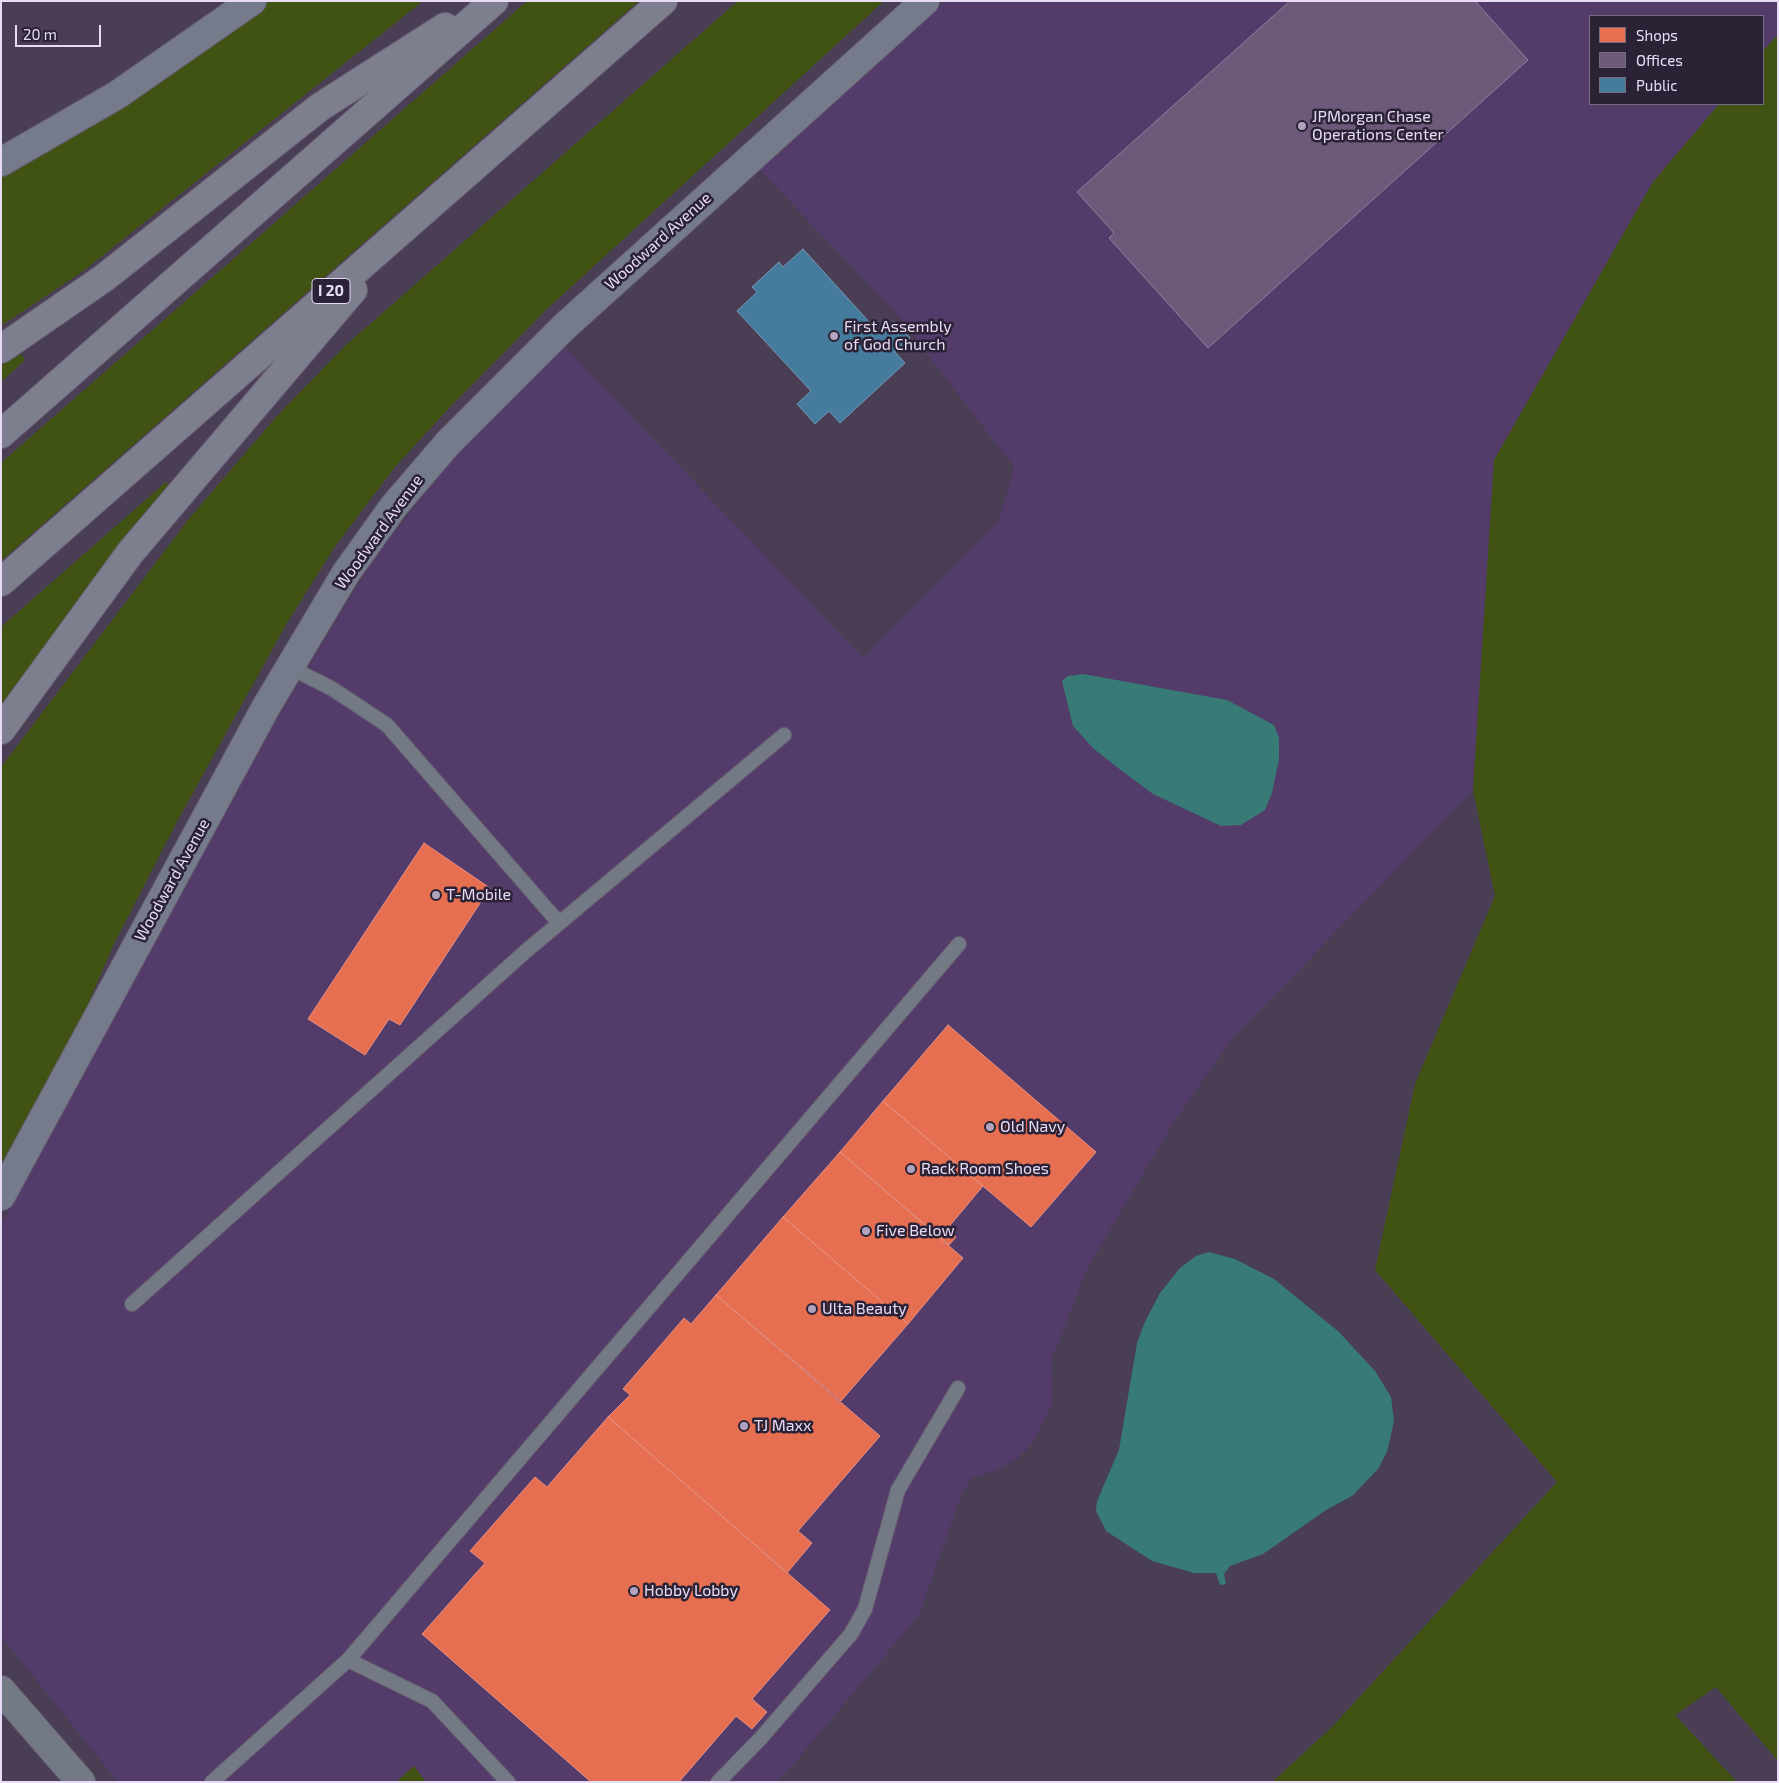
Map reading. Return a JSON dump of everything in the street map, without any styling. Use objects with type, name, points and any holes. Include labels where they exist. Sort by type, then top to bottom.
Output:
[{"type":"highway","points":[[1,349],[104,278],[320,107],[484,1]]},
{"type":"highway","points":[[1,434],[494,1]]},
{"type":"highway","name":"I 20","points":[[1,582],[663,1]]},
{"type":"highway","points":[[1,730],[130,553],[416,216]]},
{"type":"main road","points":[[1,162],[117,95],[252,1]]},
{"type":"main road","name":"Woodward Avenue","points":[[1,1196],[289,667],[346,573],[394,506],[448,443],[564,326],[925,1]]},
{"type":"street","points":[[1,1690],[81,1782]]},
{"type":"lane","points":[[289,667],[331,688],[387,725],[559,922]]},
{"type":"lane","points":[[132,1304],[559,922],[784,735]]},
{"type":"lane","points":[[212,1782],[348,1660],[959,944]]},
{"type":"lane","points":[[718,1782],[760,1739],[851,1634],[865,1609],[898,1490],[958,1388]]},
{"type":"lane","points":[[348,1660],[432,1701],[508,1782]]},
{"type":"shaded area","points":[[946,1],[1778,1],[1778,34],[1764,50],[1764,15],[1589,15],[1589,105],[1718,105],[1653,182],[1494,460],[1473,790],[1230,1041],[1172,1125],[1087,1269],[1051,1361],[1053,1402],[1032,1444],[1018,1458],[995,1471],[972,1478],[962,1493],[919,1615],[792,1766],[775,1782],[426,1782],[414,1766],[396,1782],[118,1782],[1,1636],[1,1225],[277,719],[371,563],[434,481],[478,431],[564,346],[863,658],[999,521],[1014,467],[896,313],[760,170]]},
{"type":"shaded area","points":[[1083,674],[1227,700],[1274,725],[1279,738],[1279,759],[1272,793],[1265,810],[1241,825],[1221,826],[1153,794],[1122,771],[1094,749],[1073,726],[1062,681],[1068,676]]},
{"type":"shaded area","points":[[1209,1252],[1235,1259],[1274,1279],[1339,1332],[1375,1371],[1391,1397],[1394,1421],[1387,1452],[1378,1469],[1352,1496],[1326,1510],[1263,1554],[1230,1566],[1224,1574],[1226,1584],[1220,1585],[1216,1573],[1194,1573],[1152,1561],[1106,1531],[1096,1511],[1097,1501],[1119,1450],[1137,1343],[1145,1322],[1160,1293],[1180,1268],[1196,1256]]},
{"type":"green space","points":[[269,1],[423,1],[82,272],[1,326],[1,174],[41,155],[146,93]]},
{"type":"green space","points":[[527,1],[639,1],[1,561],[1,463]]},
{"type":"green space","points":[[738,1],[884,1],[548,308],[448,409],[395,467],[336,545],[287,623],[179,818],[113,946],[77,1030],[1,1172],[1,767],[188,520],[277,416],[345,346]]},
{"type":"green space","points":[[1778,34],[1778,1761],[1716,1687],[1675,1715],[1737,1782],[1272,1782],[1331,1728],[1557,1482],[1375,1270],[1415,1084],[1495,896],[1473,790],[1494,460],[1653,182],[1718,105],[1764,105],[1764,50]]},
{"type":"green space","points":[[21,354],[25,360],[1,382],[1,365]]},
{"type":"green space","points":[[166,482],[172,490],[1,718],[1,627]]},
{"type":"green space","points":[[414,1766],[426,1782],[396,1782]]},
{"type":"building: Shops","points":[[424,843],[490,888],[400,1025],[389,1019],[365,1055],[308,1019]]},
{"type":"building: Shops","name":"Old Navy","points":[[948,1025],[1096,1152],[1031,1227],[883,1101]]},
{"type":"building: Shops","name":"Rack Room Shoes","points":[[883,1101],[983,1186],[947,1229],[956,1237],[949,1245],[840,1152]]},
{"type":"building: Shops","name":"Five Below","points":[[840,1152],[963,1258],[908,1324],[783,1217]]},
{"type":"building: Shops","name":"Ulta Beauty","points":[[783,1217],[908,1324],[841,1401],[716,1295]]},
{"type":"building: Shops","name":"TJ Maxx","points":[[716,1295],[880,1436],[798,1531],[812,1543],[787,1573],[608,1417],[630,1395],[623,1389],[684,1318],[691,1324]]},
{"type":"building: Shops","name":"Hobby Lobby","points":[[608,1417],[830,1610],[752,1699],[767,1712],[752,1729],[736,1716],[679,1782],[591,1782],[422,1634],[485,1563],[470,1551],[535,1477],[547,1487]]},
{"type":"building: Offices","name":"JPMorgan Chase Operations Center","points":[[1290,1],[1475,1],[1528,60],[1208,348],[1109,238],[1114,233],[1077,192]]},
{"type":"building: Public","name":"First Assembly of God Church","points":[[803,249],[880,334],[894,321],[910,338],[895,352],[905,363],[840,423],[829,411],[815,424],[797,404],[811,391],[737,311],[757,292],[752,287],[779,262],[783,267]]},
{"type":"place","name":"JPMorgan Chase Operations Center","points":[[1302,126]]},
{"type":"place","name":"First Assembly of God Church","points":[[834,336]]},
{"type":"place","name":"T-Mobile","points":[[436,895]]},
{"type":"place","name":"Old Navy","points":[[990,1127]]},
{"type":"place","name":"Rack Room Shoes","points":[[911,1169]]},
{"type":"place","name":"Five Below","points":[[866,1231]]},
{"type":"place","name":"Ulta Beauty","points":[[812,1309]]},
{"type":"place","name":"TJ Maxx","points":[[744,1426]]},
{"type":"place","name":"Hobby Lobby","points":[[634,1591]]}]
